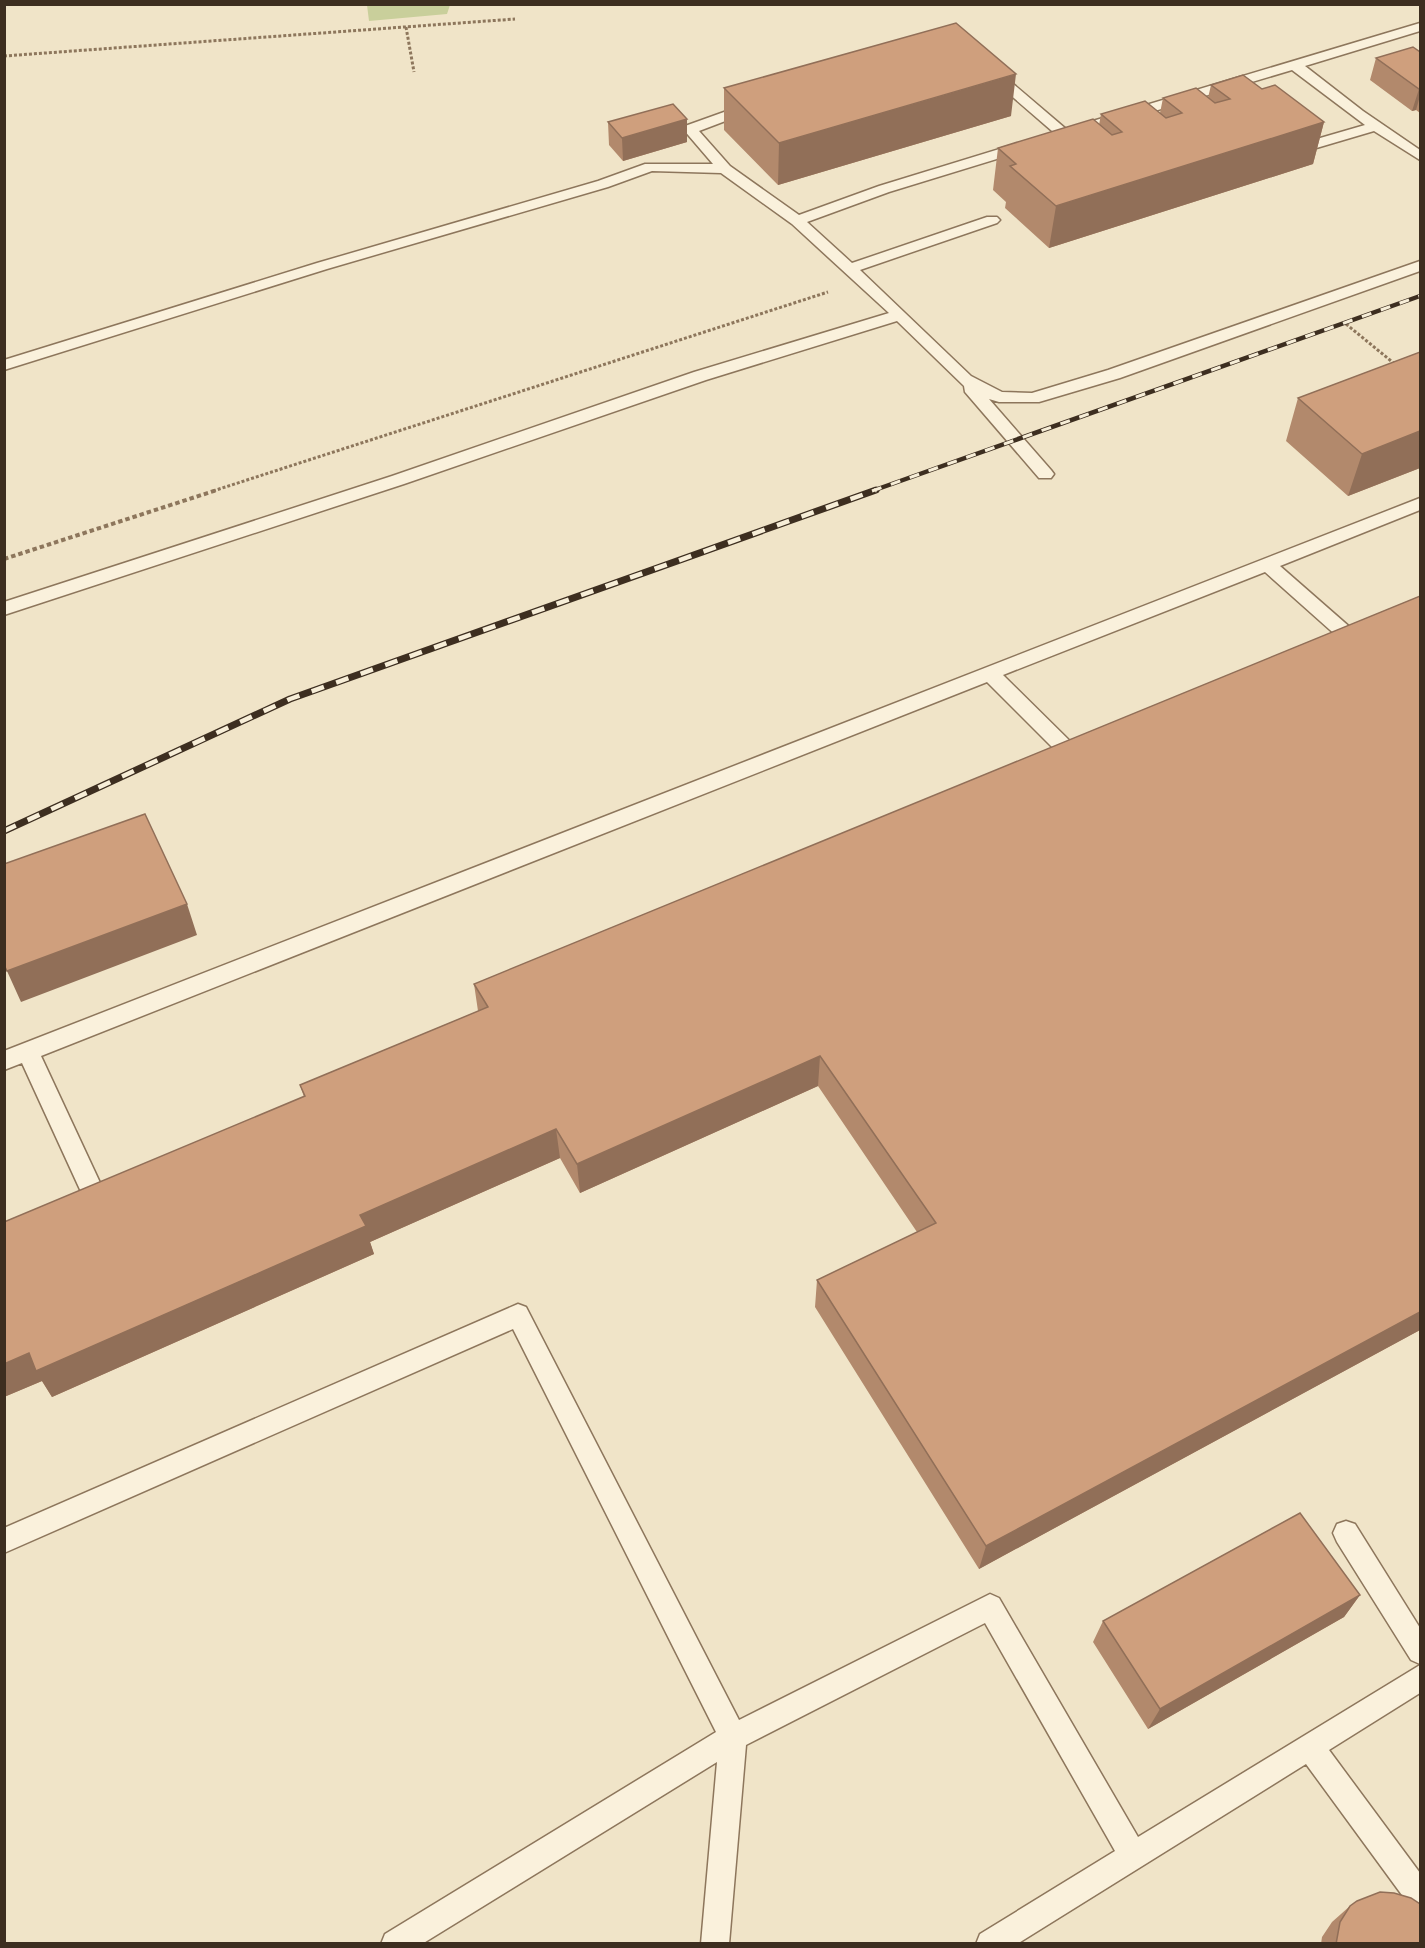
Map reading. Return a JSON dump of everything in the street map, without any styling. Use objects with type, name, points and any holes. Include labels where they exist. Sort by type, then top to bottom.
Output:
[{"type":"lane","points":[[796,221],[884,189],[1420,27]]},
{"type":"lane","points":[[1295,65],[1420,156]]},
{"type":"lane","points":[[985,68],[1064,134]]},
{"type":"lane","points":[[761,103],[690,129],[725,169],[796,221],[900,315],[965,380],[1046,474]]},
{"type":"lane","points":[[1308,146],[1376,126]]},
{"type":"lane","points":[[1405,146],[1420,141]]},
{"type":"lane","points":[[999,154],[1011,168]]},
{"type":"lane","points":[[4,365],[322,266],[603,184],[650,167],[725,169]]},
{"type":"lane","points":[[849,269],[992,220]]},
{"type":"lane","points":[[965,380],[999,397],[1033,398],[1114,374],[1420,266]]},
{"type":"lane","points":[[4,609],[398,480],[700,376],[900,315]]},
{"type":"lane","points":[[4,1061],[1420,504]]},
{"type":"lane","points":[[1267,564],[1354,641]]},
{"type":"lane","points":[[990,673],[1071,754]]},
{"type":"lane","points":[[28,1052],[85,1204],[128,1185]]},
{"type":"lane","points":[[4,1541],[518,1315],[733,1737],[715,1944]]},
{"type":"lane","points":[[1346,1533],[1420,1651]]},
{"type":"lane","points":[[395,1944],[733,1737],[990,1607],[1133,1856]]},
{"type":"lane","points":[[990,1944],[1420,1678]]},
{"type":"lane","points":[[1309,1746],[1420,1896]]},
{"type":"path","points":[[4,56],[515,19]]},
{"type":"path","points":[[406,27],[414,72]]},
{"type":"path","points":[[4,559],[862,281]]},
{"type":"path","points":[[1314,303],[1405,371]]},
{"type":"green space","points":[[367,4],[450,5],[447,14],[369,21]]},
{"type":"building","points":[[956,23],[1016,74],[779,143],[724,88]]},
{"type":"building","points":[[1413,47],[1420,52],[1419,89],[1376,58]]},
{"type":"building","points":[[1243,75],[1262,89],[1275,85],[1324,122],[1056,206],[1010,166],[1016,164],[998,148],[1093,119],[1112,135],[1122,132],[1101,114],[1145,101],[1166,118],[1182,113],[1163,98],[1196,88],[1215,103],[1230,99],[1211,85]]},
{"type":"building","points":[[673,104],[687,119],[622,138],[608,122]]},
{"type":"building","points":[[1420,352],[1420,431],[1362,454],[1298,398]]},
{"type":"building","points":[[1420,596],[1420,1312],[986,1546],[817,1280],[936,1223],[820,1056],[577,1164],[556,1129],[360,1215],[366,1226],[36,1371],[29,1353],[4,1364],[4,1222],[305,1096],[300,1085],[488,1007],[474,984]]},
{"type":"building","points":[[145,814],[187,904],[7,971],[4,965],[4,864]]},
{"type":"building","points":[[1300,1513],[1360,1595],[1160,1709],[1103,1621]]},
{"type":"building","points":[[1380,1892],[1411,1898],[1420,1904],[1420,1944],[1336,1944],[1340,1922],[1350,1906]]},
{"type":"railway","points":[[872,491],[1420,296]]},
{"type":"railway","points":[[4,831],[290,699],[876,490]]}]
